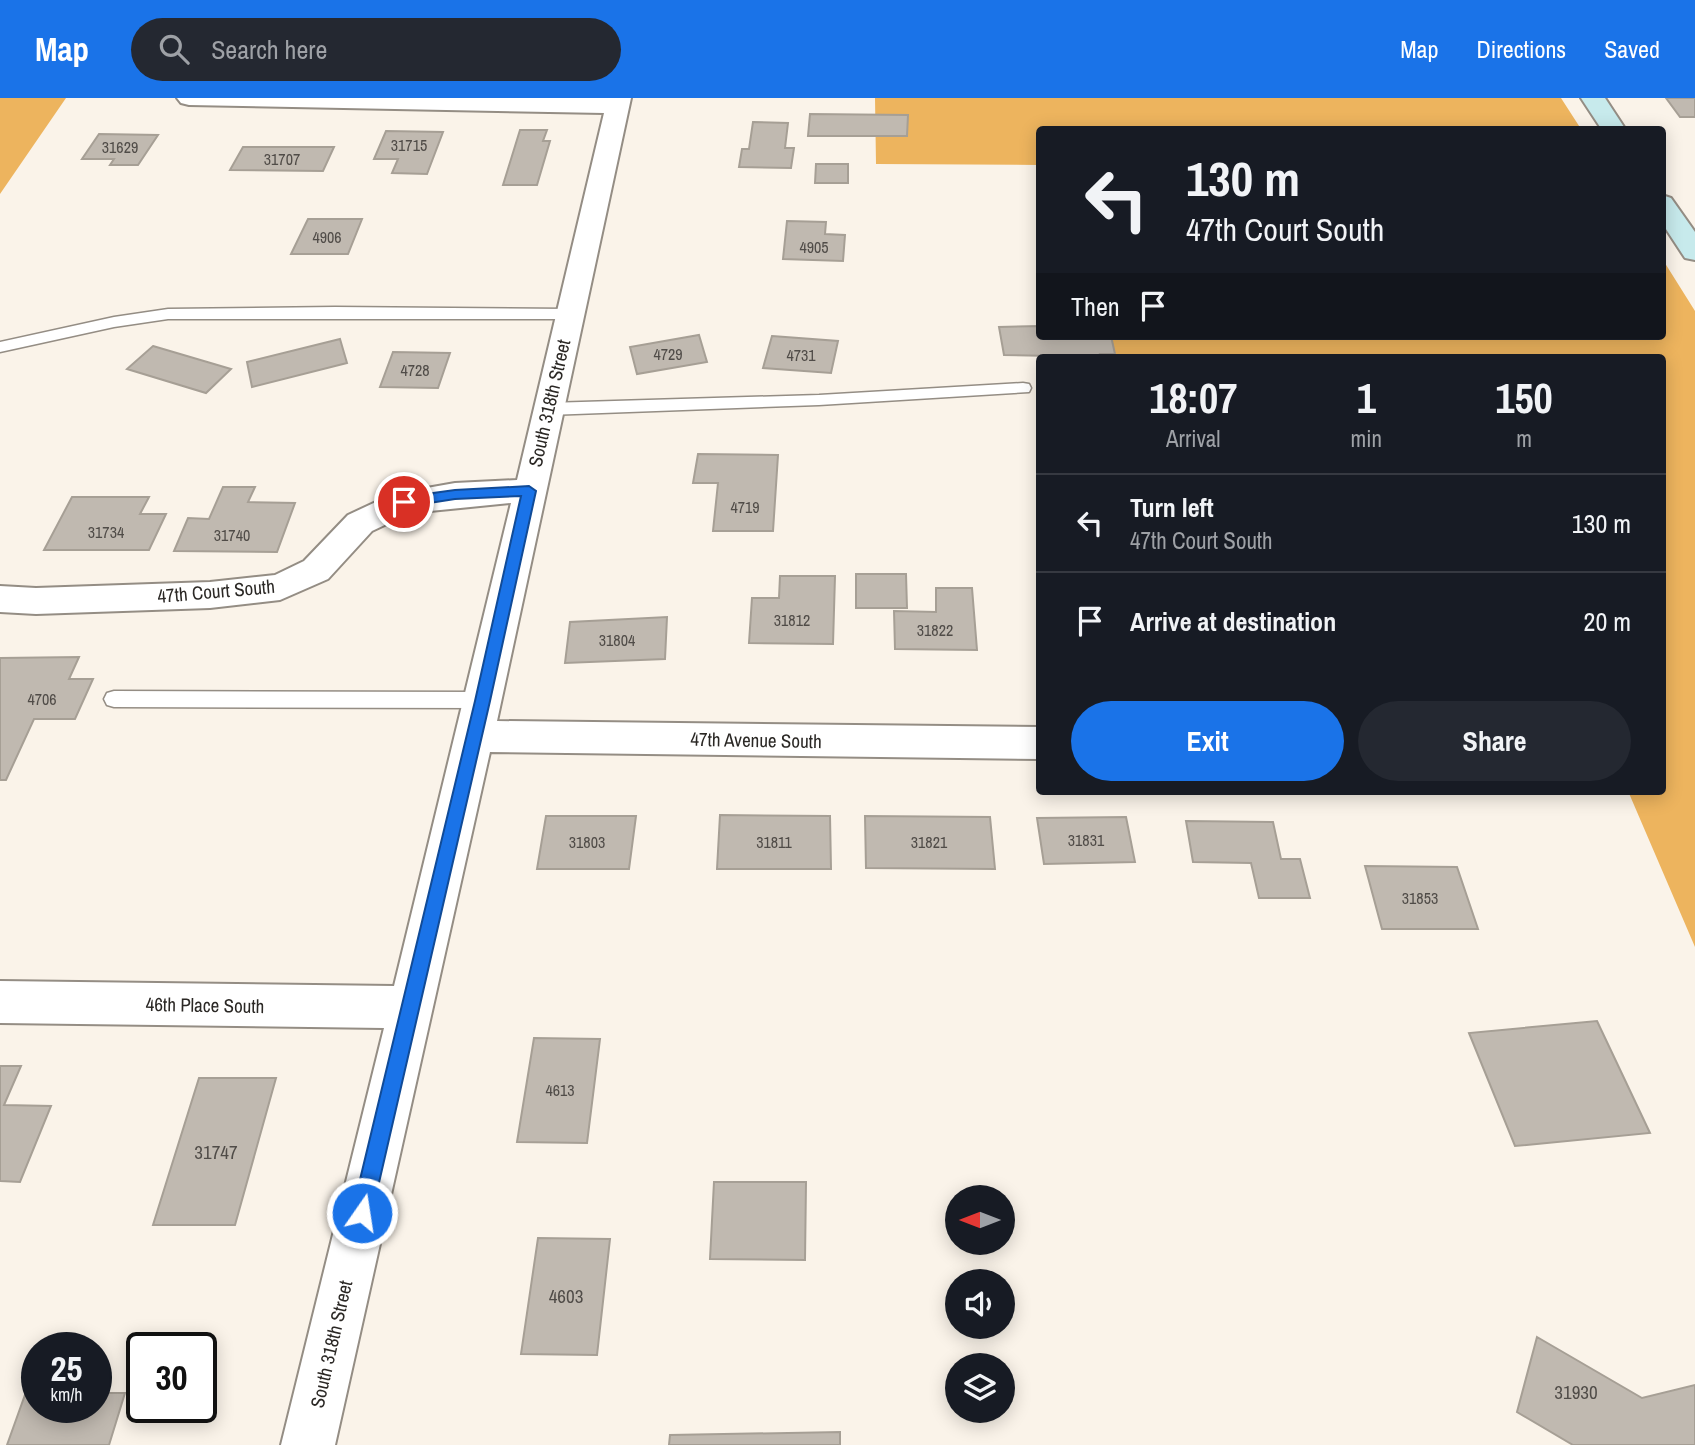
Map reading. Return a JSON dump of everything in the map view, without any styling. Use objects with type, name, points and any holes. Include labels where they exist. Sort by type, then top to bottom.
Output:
[{"type":"main road","points":[[1593,98],[1611,126]]},
{"type":"main road","points":[[1666,209],[1695,252]]},
{"type":"street","points":[[189,98],[618,102]]},
{"type":"street","name":"South 318th Street","points":[[308,1445],[472,736],[483,701],[618,102]]},
{"type":"street","name":"47th Court South","points":[[0,599],[36,601],[210,595],[280,587],[316,570],[360,523],[404,502],[455,495],[529,491]]},
{"type":"street","name":"47th Avenue South","points":[[472,736],[1036,743]]},
{"type":"street","name":"46th Place South","points":[[0,1002],[410,1007]]},
{"type":"lane","points":[[0,346],[114,322],[168,314],[569,314]]},
{"type":"lane","points":[[548,409],[819,400],[1023,388]]},
{"type":"lane","points":[[114,699],[483,701]]},
{"type":"shaded area","points":[[0,98],[66,98],[0,194]]},
{"type":"shaded area","points":[[875,98],[1561,98],[1579,126],[1036,126],[1036,165],[876,164]]},
{"type":"shaded area","points":[[1666,265],[1695,311],[1695,947],[1630,795],[1666,795],[1666,354],[1100,354],[1097,340],[1666,340]]},
{"type":"building","points":[[1666,98],[1695,98],[1695,117],[1680,117]]},
{"type":"building","points":[[810,114],[908,115],[907,136],[808,136]]},
{"type":"building","points":[[753,122],[788,123],[785,148],[794,148],[791,168],[739,167],[742,149],[749,149]]},
{"type":"building","points":[[520,130],[547,130],[543,141],[550,141],[537,185],[503,185]]},
{"type":"building","points":[[386,131],[443,132],[427,174],[392,173],[398,159],[374,159]]},
{"type":"building","points":[[99,134],[158,135],[138,165],[110,165],[114,159],[82,159]]},
{"type":"building","points":[[243,147],[334,147],[323,171],[230,170]]},
{"type":"building","points":[[816,164],[848,164],[848,183],[815,183]]},
{"type":"building","points":[[308,219],[362,219],[348,254],[291,254]]},
{"type":"building","points":[[787,221],[826,222],[825,234],[845,235],[843,261],[783,259]]},
{"type":"building","points":[[1036,326],[1036,340],[1112,340],[1115,354],[1004,355],[999,327]]},
{"type":"building","points":[[699,335],[707,362],[637,374],[630,347]]},
{"type":"building","points":[[772,336],[838,341],[831,373],[763,368]]},
{"type":"building","points":[[340,339],[347,363],[252,387],[247,362]]},
{"type":"building","points":[[153,346],[231,369],[206,393],[127,369]]},
{"type":"building","points":[[393,352],[450,353],[438,388],[380,387]]},
{"type":"building","points":[[698,454],[778,455],[773,531],[713,531],[718,483],[693,483]]},
{"type":"building","points":[[223,487],[255,487],[248,502],[295,503],[277,552],[174,551],[188,518],[209,519]]},
{"type":"building","points":[[72,497],[149,497],[140,514],[166,514],[149,550],[44,550]]},
{"type":"building","points":[[856,574],[906,574],[907,608],[856,608]]},
{"type":"building","points":[[780,576],[835,576],[833,644],[749,643],[752,598],[779,598]]},
{"type":"building","points":[[936,588],[972,588],[977,650],[895,649],[894,611],[936,612]]},
{"type":"building","points":[[667,617],[665,659],[565,663],[570,622]]},
{"type":"building","points":[[79,657],[69,679],[93,679],[75,719],[34,719],[6,780],[0,780],[0,658]]},
{"type":"building","points":[[720,815],[830,816],[831,869],[717,869]]},
{"type":"building","points":[[546,816],[636,816],[629,869],[537,869]]},
{"type":"building","points":[[865,816],[990,817],[995,869],[866,868]]},
{"type":"building","points":[[1126,817],[1135,862],[1044,864],[1037,818]]},
{"type":"building","points":[[1186,821],[1273,822],[1281,859],[1300,859],[1310,898],[1259,898],[1251,863],[1193,862]]},
{"type":"building","points":[[1365,866],[1457,867],[1478,929],[1382,929]]},
{"type":"building","points":[[1597,1021],[1650,1133],[1515,1146],[1469,1033]]},
{"type":"building","points":[[534,1038],[600,1039],[587,1143],[517,1142]]},
{"type":"building","points":[[0,1066],[21,1066],[4,1105],[51,1106],[20,1182],[0,1181]]},
{"type":"building","points":[[199,1078],[276,1078],[235,1225],[153,1225]]},
{"type":"building","points":[[714,1182],[806,1182],[805,1260],[710,1259]]},
{"type":"building","points":[[538,1238],[610,1239],[597,1355],[521,1354]]},
{"type":"building","points":[[1537,1337],[1642,1398],[1695,1385],[1695,1445],[1573,1445],[1517,1412]]},
{"type":"building","points":[[112,1393],[125,1393],[109,1445],[7,1445],[21,1406],[21,1423],[112,1423]]},
{"type":"building","points":[[840,1432],[840,1445],[669,1445],[670,1435]]},
{"type":"route","points":[[362,1213],[472,736],[483,701],[529,491],[455,495],[404,502]]}]
